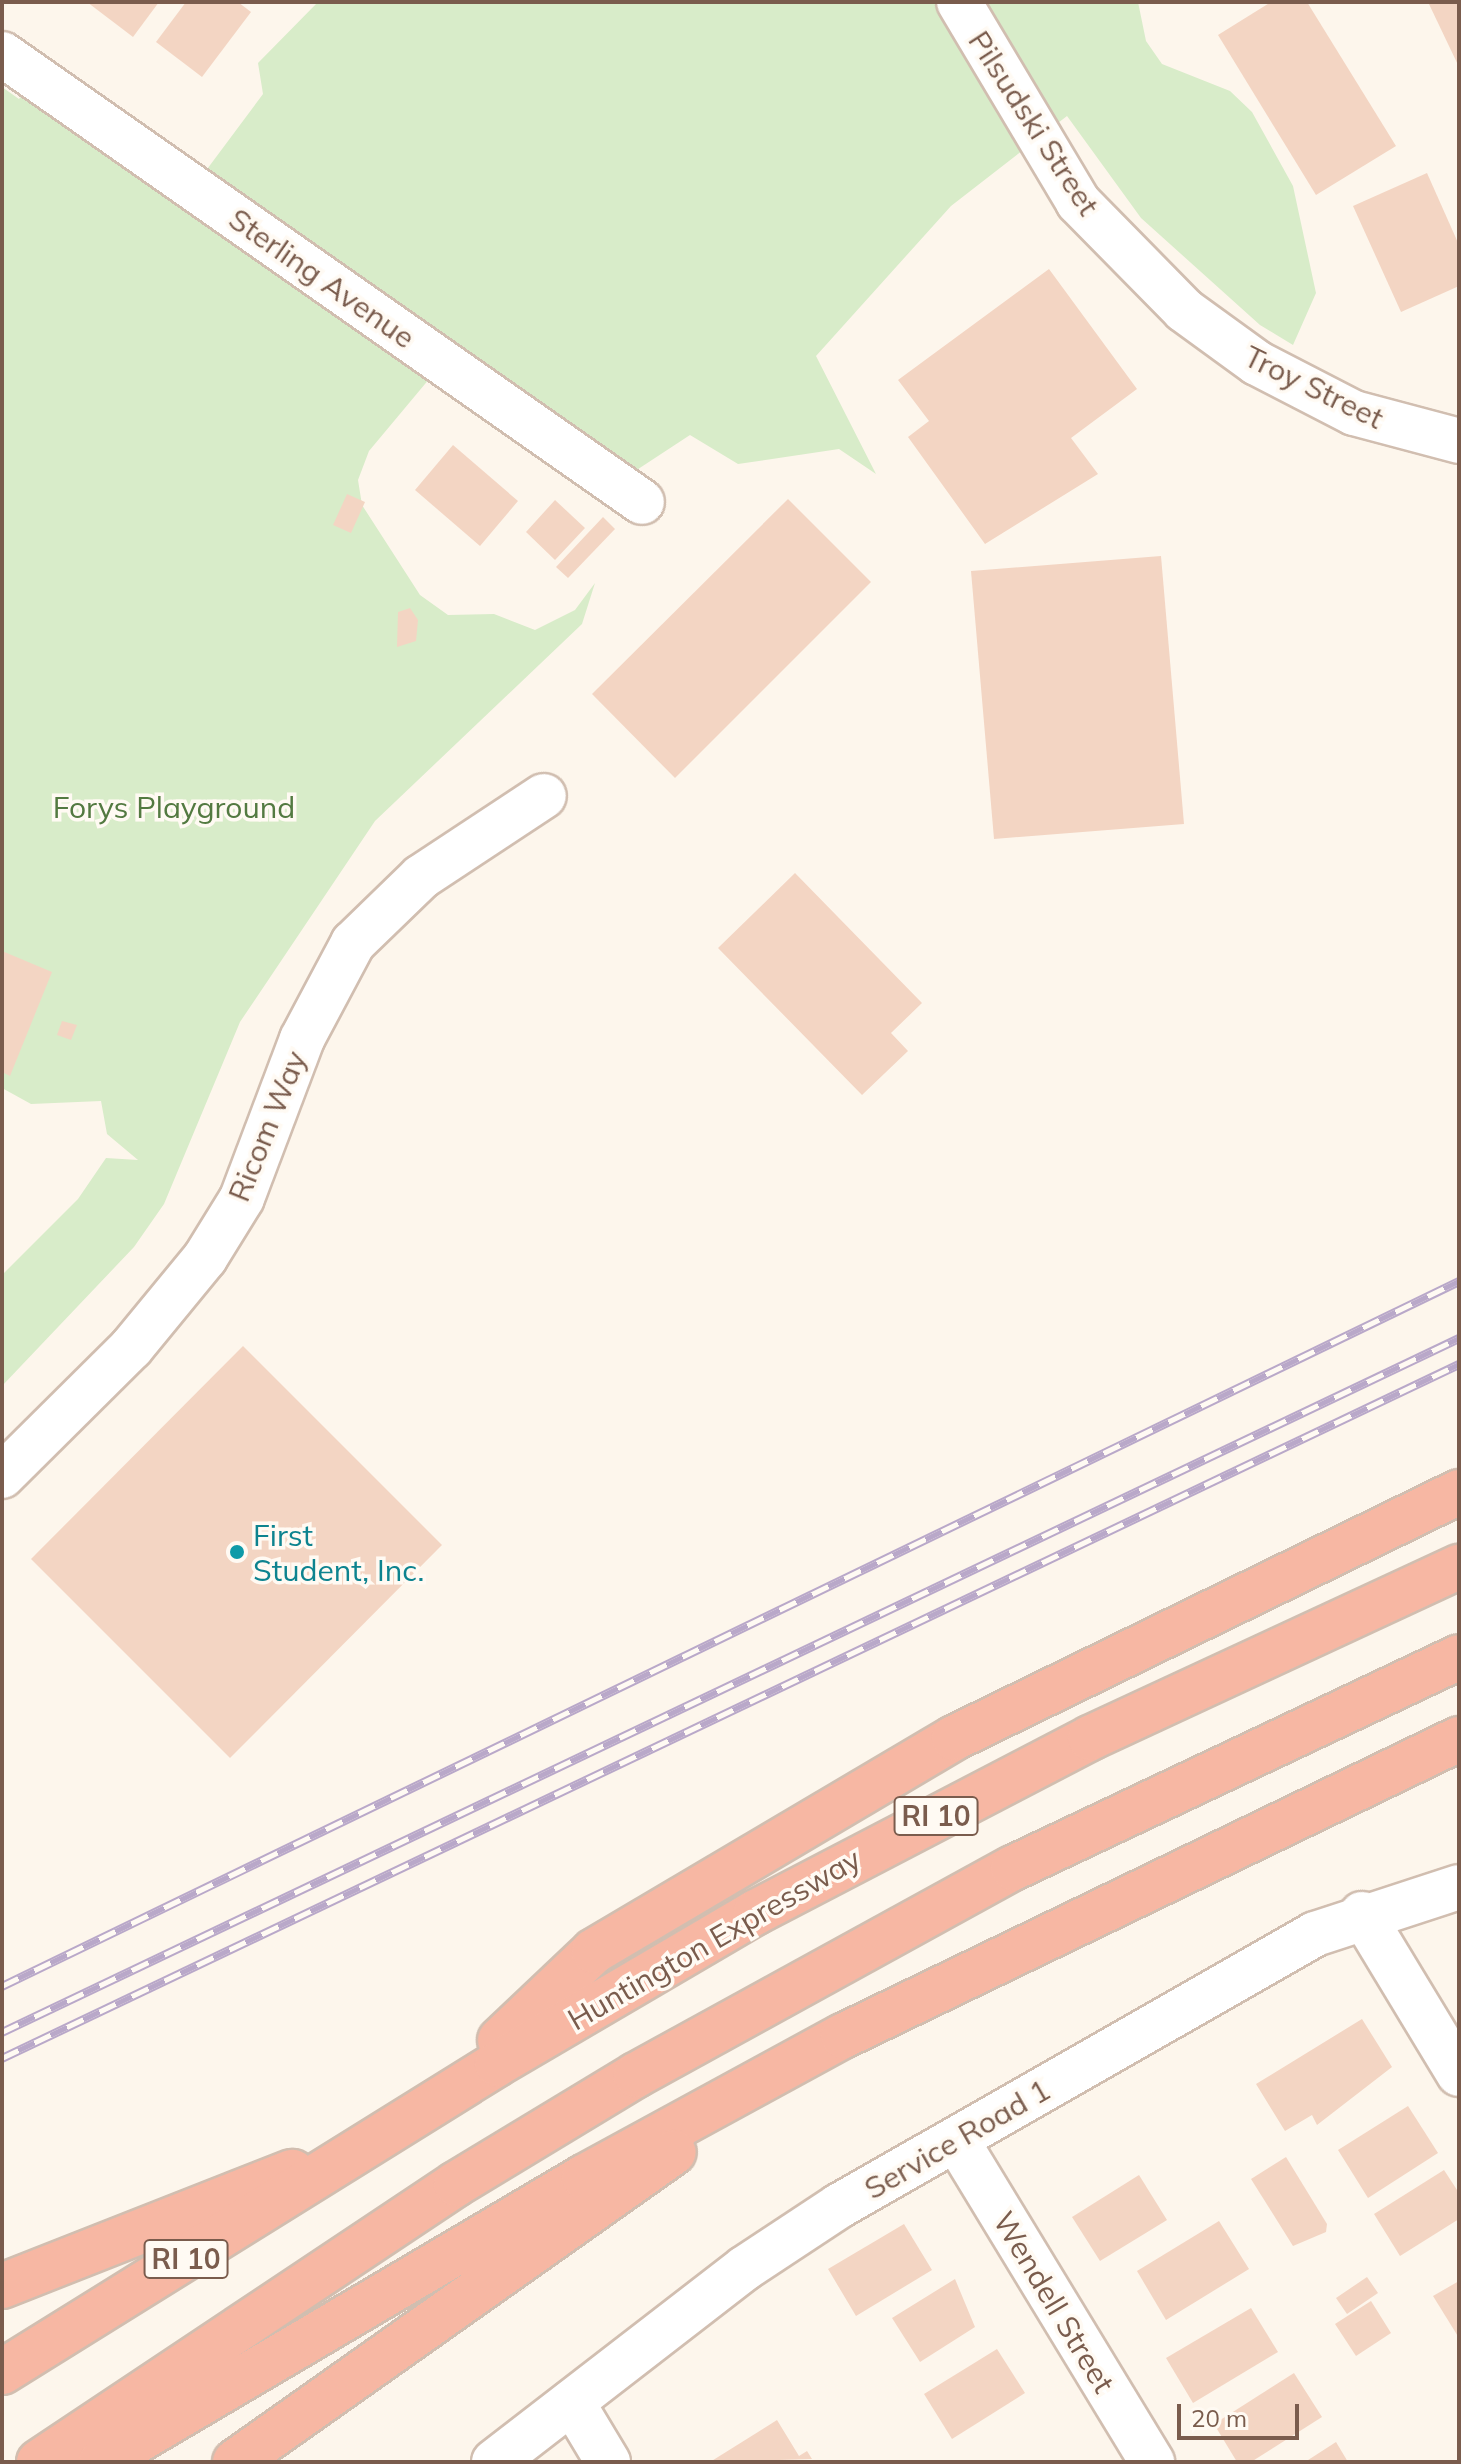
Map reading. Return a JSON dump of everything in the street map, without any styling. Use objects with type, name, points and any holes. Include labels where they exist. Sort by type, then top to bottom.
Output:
[{"type":"highway","points":[[432,2103],[594,1951],[704,1884],[1058,1682],[1459,1492]]},
{"type":"highway","name":"Huntington Expressway","points":[[2,2372],[432,2103],[887,1841],[1459,1567]]},
{"type":"highway","points":[[39,2462],[444,2192],[649,2067],[1013,1868],[1459,1657]]},
{"type":"highway","points":[[101,2462],[779,2071],[1459,1739]]},
{"type":"highway","points":[[1372,1779],[1459,1757]]},
{"type":"highway","points":[[235,2462],[401,2338],[623,2192],[779,2071]]},
{"type":"highway","points":[[2,2286],[369,2144]]},
{"type":"street","name":"Pilsudski Street","points":[[959,2],[1078,202],[1219,338]]},
{"type":"street","name":"Sterling Avenue","points":[[2,54],[642,502]]},
{"type":"street","name":"Troy Street","points":[[1219,338],[1354,413],[1459,441]]},
{"type":"street","name":"Ricom Way","points":[[2,1476],[131,1348],[212,1248],[242,1198],[302,1039],[353,943],[421,877],[544,796]]},
{"type":"street","name":"Service Road 1","points":[[494,2462],[776,2245],[1291,1946],[1362,1914],[1459,1887]]},
{"type":"street","points":[[1362,1914],[1459,2074]]},
{"type":"street","name":"Wendell Street","points":[[957,2141],[1152,2462]]},
{"type":"street","points":[[572,2402],[608,2462]]},
{"type":"green space","name":"Forys Playground","points":[[318,2],[1138,2],[1146,41],[1162,64],[1230,91],[1252,112],[1293,186],[1316,293],[1293,345],[1260,325],[1141,218],[1067,116],[951,206],[816,356],[876,474],[839,449],[738,464],[690,435],[594,498],[430,378],[369,451],[358,480],[362,505],[420,595],[448,615],[494,614],[535,630],[575,610],[595,583],[582,624],[375,821],[240,1022],[164,1204],[134,1247],[2,1386],[2,1275],[78,1199],[106,1158],[138,1160],[107,1134],[101,1101],[31,1104],[2,1088],[2,87],[19,99],[34,79],[193,188],[263,94],[258,63]]},
{"type":"building","points":[[87,2],[159,2],[133,37]]},
{"type":"building","points":[[186,2],[238,2],[251,12],[202,77],[156,42]]},
{"type":"building","points":[[1271,2],[1307,2],[1396,146],[1316,195],[1218,35]]},
{"type":"building","points":[[1428,2],[1459,2],[1459,67]]},
{"type":"building","points":[[1427,173],[1459,245],[1459,286],[1401,312],[1353,206]]},
{"type":"building","points":[[1049,269],[1137,389],[1071,438],[1098,474],[985,544],[908,437],[929,421],[898,380]]},
{"type":"building","points":[[453,445],[518,501],[480,546],[415,490]]},
{"type":"building","points":[[347,494],[365,502],[351,533],[333,525]]},
{"type":"building","points":[[788,499],[871,582],[675,778],[592,694]]},
{"type":"building","points":[[555,500],[585,528],[555,560],[526,532]]},
{"type":"building","points":[[603,517],[615,529],[568,578],[556,567]]},
{"type":"building","points":[[1161,556],[1184,824],[994,839],[971,571]]},
{"type":"building","points":[[410,608],[418,620],[416,641],[397,647],[398,612]]},
{"type":"building","points":[[795,873],[922,1003],[891,1033],[908,1051],[862,1095],[718,948]]},
{"type":"building","points":[[2,951],[52,972],[10,1076],[2,1072]]},
{"type":"building","points":[[62,1021],[77,1025],[71,1040],[57,1035]]},
{"type":"building","name":"First Student, Inc.","points":[[243,1346],[442,1545],[230,1758],[31,1559]]},
{"type":"building","points":[[1362,2019],[1392,2067],[1317,2125],[1312,2115],[1285,2131],[1256,2084]]},
{"type":"building","points":[[1408,2106],[1438,2153],[1368,2198],[1338,2150]]},
{"type":"building","points":[[1286,2157],[1327,2224],[1326,2232],[1293,2246],[1251,2179]]},
{"type":"building","points":[[1444,2170],[1459,2193],[1459,2219],[1400,2256],[1374,2214]]},
{"type":"building","points":[[1139,2175],[1167,2220],[1100,2261],[1072,2217]]},
{"type":"building","points":[[1219,2221],[1249,2269],[1166,2320],[1137,2271]]},
{"type":"building","points":[[904,2224],[932,2270],[856,2316],[828,2269]]},
{"type":"building","points":[[1367,2277],[1378,2293],[1347,2314],[1336,2298]]},
{"type":"building","points":[[955,2279],[975,2327],[920,2362],[892,2318]]},
{"type":"building","points":[[1459,2281],[1459,2338],[1433,2296]]},
{"type":"building","points":[[1371,2301],[1391,2333],[1356,2356],[1335,2324]]},
{"type":"building","points":[[1251,2308],[1278,2352],[1193,2403],[1166,2358]]},
{"type":"building","points":[[997,2349],[1025,2393],[952,2439],[924,2394]]},
{"type":"building","points":[[1294,2373],[1322,2417],[1251,2462],[1237,2462],[1214,2424]]},
{"type":"building","points":[[777,2420],[799,2456],[807,2451],[812,2459],[710,2462]]},
{"type":"building","points":[[1336,2442],[1348,2462],[1305,2462]]},
{"type":"railway","points":[[2,1986],[1459,1281]]},
{"type":"railway","points":[[2,2032],[1459,1338]]},
{"type":"railway","points":[[2,2058],[1459,1364]]},
{"type":"place","name":"First Student, Inc.","points":[[237,1552]]}]
